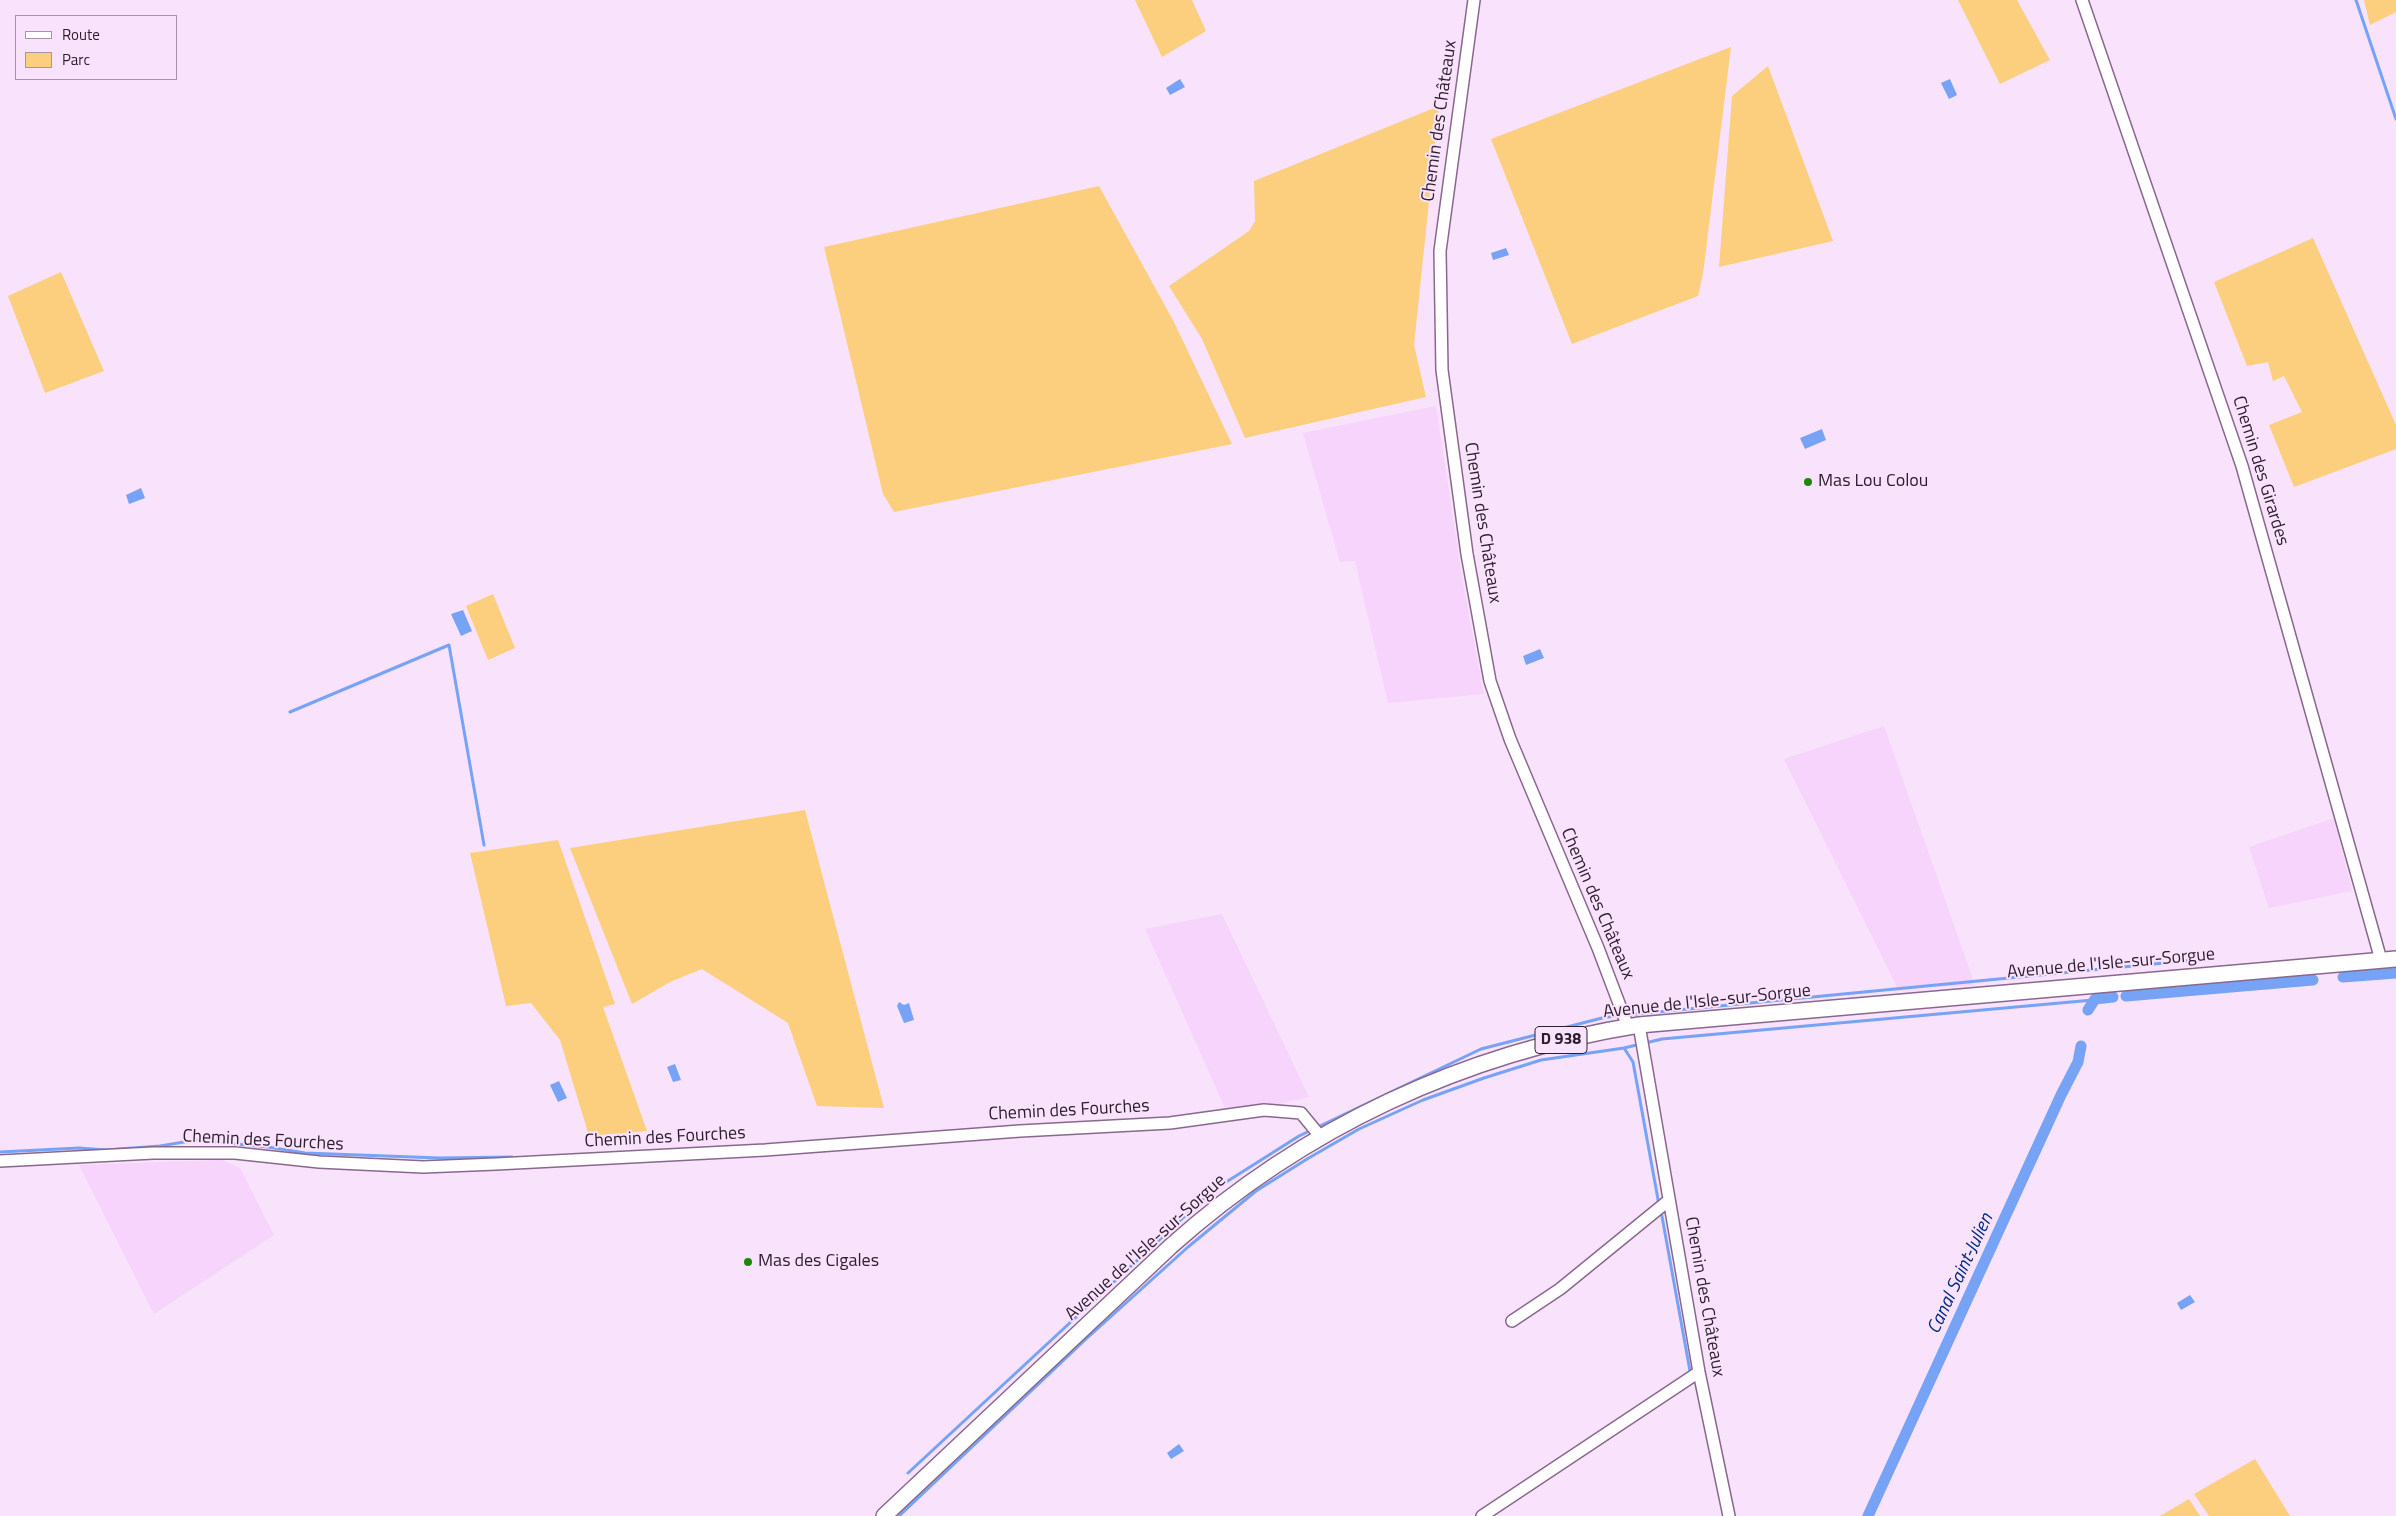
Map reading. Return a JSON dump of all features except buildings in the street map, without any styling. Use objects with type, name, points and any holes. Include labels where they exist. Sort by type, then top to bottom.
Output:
[{"type":"main road","name":"Avenue de l'Isle-sur-Sorgue","points":[[884,1516],[1192,1228],[1251,1181],[1320,1136],[1390,1100],[1443,1077],[1546,1044],[1634,1026],[2389,959]]},
{"type":"street","name":"Chemin des Châteaux","points":[[1474,0],[1440,251],[1442,370],[1467,554],[1490,681],[1510,739],[1598,948],[1634,1026],[1699,1372],[1729,1516]]},
{"type":"street","name":"Chemin des Girardes","points":[[2082,0],[2242,466],[2389,959]]},
{"type":"street","name":"Chemin des Fourches","points":[[0,1161],[152,1153],[235,1153],[319,1162],[414,1166],[496,1164],[765,1150],[1020,1131],[1170,1123],[1264,1110],[1301,1113],[1320,1136]]},
{"type":"street","points":[[1512,1322],[1560,1289],[1668,1201]]},
{"type":"street","points":[[1482,1516],[1699,1372]]},
{"type":"shaded area","points":[[1436,406],[1463,583],[1484,694],[1388,703],[1355,561],[1340,562],[1303,433]]},
{"type":"shaded area","points":[[1884,726],[1975,985],[1898,989],[1784,759]]},
{"type":"shaded area","points":[[2334,818],[2352,891],[2269,908],[2249,847]]},
{"type":"shaded area","points":[[1222,914],[1309,1097],[1279,1104],[1226,1110],[1145,929]]},
{"type":"shaded area","points":[[222,1160],[240,1168],[274,1235],[154,1314],[79,1165]]},
{"type":"green space","points":[[1135,0],[1192,0],[1206,31],[1162,57]]},
{"type":"green space","points":[[1958,0],[2017,0],[2050,60],[2000,84]]},
{"type":"green space","points":[[2364,0],[2396,0],[2396,12],[2370,25]]},
{"type":"green space","points":[[1731,47],[1703,274],[1698,296],[1572,344],[1491,139]]},
{"type":"green space","points":[[1768,66],[1833,241],[1719,267],[1732,96]]},
{"type":"green space","points":[[1439,106],[1414,345],[1426,397],[1245,438],[1202,339],[1169,286],[1249,231],[1255,221],[1254,181]]},
{"type":"green space","points":[[1099,186],[1174,322],[1232,444],[894,512],[883,494],[824,247]]},
{"type":"green space","points":[[2313,238],[2396,425],[2396,449],[2294,487],[2269,425],[2302,412],[2284,376],[2273,381],[2268,362],[2247,366],[2214,282]]},
{"type":"green space","points":[[61,272],[104,371],[45,393],[8,296]]},
{"type":"green space","points":[[493,594],[515,648],[488,660],[466,606]]},
{"type":"green space","points":[[805,810],[884,1108],[817,1106],[788,1023],[702,969],[672,981],[632,1004],[570,848]]},
{"type":"green space","points":[[558,840],[615,1004],[603,1007],[647,1131],[589,1136],[560,1040],[531,1003],[506,1006],[470,853]]},
{"type":"green space","points":[[2255,1459],[2290,1516],[2209,1516],[2194,1494]]},
{"type":"green space","points":[[2189,1499],[2200,1516],[2160,1516]]},
{"type":"water","points":[[1180,79],[1185,87],[1170,95],[1166,88]]},
{"type":"water","points":[[1950,79],[1957,95],[1949,99],[1941,83]]},
{"type":"water","points":[[1506,248],[1509,255],[1493,260],[1491,253]]},
{"type":"water","points":[[1822,429],[1826,440],[1805,449],[1800,438]]},
{"type":"water","points":[[141,488],[145,498],[129,504],[126,495]]},
{"type":"water","points":[[463,610],[472,631],[461,636],[451,614]]},
{"type":"water","points":[[1540,649],[1544,658],[1526,665],[1523,656]]},
{"type":"water","points":[[899,1002],[904,1005],[909,1003],[914,1020],[904,1023],[897,1006]]},
{"type":"water","points":[[675,1064],[681,1080],[673,1082],[667,1067]]},
{"type":"water","points":[[559,1081],[567,1098],[558,1102],[550,1085]]},
{"type":"water","points":[[2190,1295],[2195,1302],[2181,1310],[2177,1303]]},
{"type":"water","points":[[1179,1444],[1184,1451],[1171,1459],[1167,1453]]},
{"type":"waterway","points":[[2356,0],[2396,119]]},
{"type":"waterway","points":[[290,712],[449,645],[484,845]]},
{"type":"waterway","points":[[1626,1015],[2195,960]]},
{"type":"waterway","name":"Canal Saint-Julien","points":[[2343,977],[2396,973]]},
{"type":"waterway","name":"Canal Saint-Julien","points":[[2126,996],[2313,980]]},
{"type":"waterway","name":"Canal Saint-Julien","points":[[2088,1010],[2095,999],[2113,997]]},
{"type":"waterway","points":[[899,1516],[1086,1339],[1188,1247],[1256,1191],[1359,1129],[1423,1100],[1541,1060],[1624,1048],[1662,1039],[2093,1000]]},
{"type":"waterway","points":[[908,1473],[1212,1191],[1299,1136],[1481,1049],[1606,1017],[1620,1016]]},
{"type":"waterway","name":"Canal Saint-Julien","points":[[1868,1516],[2061,1095],[2078,1062],[2081,1046]]},
{"type":"waterway","points":[[1624,1048],[1633,1062],[1659,1205]]},
{"type":"waterway","points":[[0,1152],[79,1148],[106,1150],[160,1146],[196,1140],[268,1147],[305,1153],[440,1158],[512,1157]]},
{"type":"waterway","points":[[1661,1211],[1690,1371]]},
{"type":"place","name":"Mas Lou Colou","points":[[1808,482]]},
{"type":"place","name":"Mas des Cigales","points":[[748,1262]]}]
